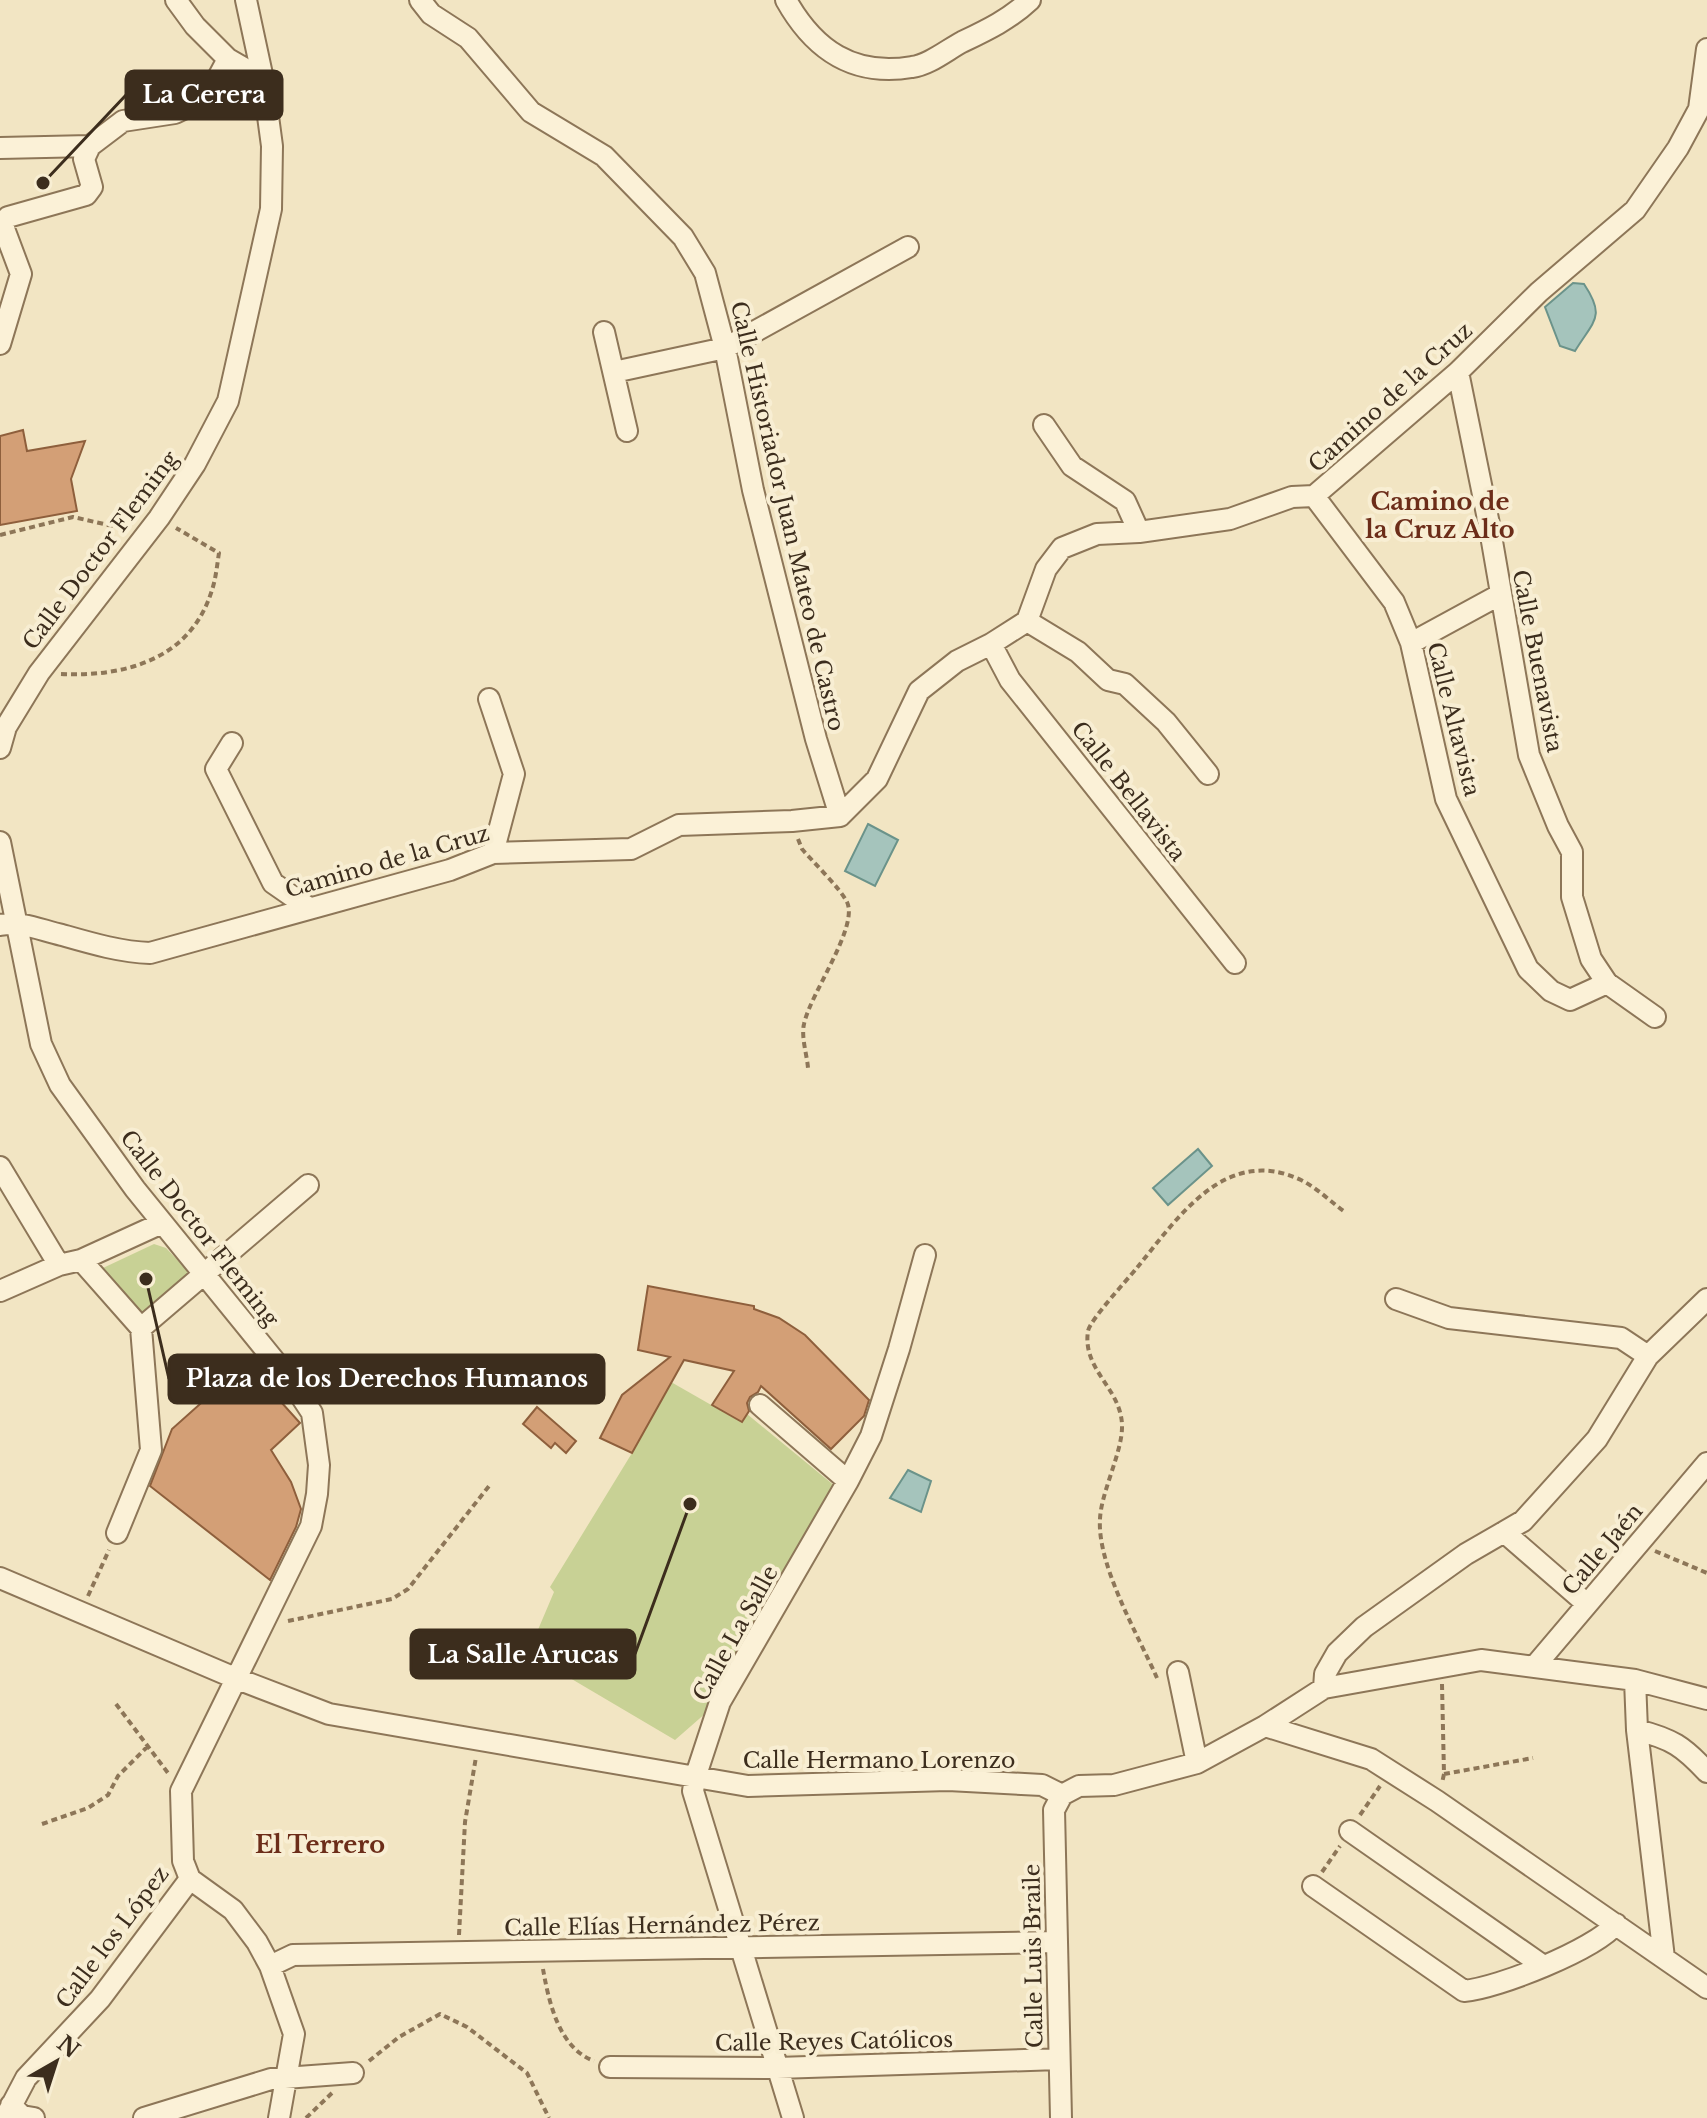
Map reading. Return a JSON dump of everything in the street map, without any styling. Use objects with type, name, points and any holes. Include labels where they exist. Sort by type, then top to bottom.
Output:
[{"type":"street","points":[[176,0],[195,26],[228,59],[263,79]]},
{"type":"street","name":"Calle Doctor Fleming","points":[[0,748],[6,727],[39,673],[159,518],[195,464],[228,401],[271,209],[272,146],[263,79],[246,0]]},
{"type":"street","name":"Calle Historiador Juan Mateo de Castro","points":[[420,0],[431,14],[468,38],[531,112],[604,156],[683,237],[705,273],[725,348],[753,490],[816,739],[840,816]]},
{"type":"street","points":[[786,0],[799,22],[830,54],[868,68],[915,67],[1013,16],[1030,0]]},
{"type":"street","name":"Camino de la Cruz","points":[[1027,621],[1046,569],[1062,548],[1097,534],[1139,532],[1230,519],[1292,497],[1314,496],[1458,372],[1539,292],[1635,210],[1678,148],[1699,109],[1707,49]]},
{"type":"street","points":[[0,344],[21,274],[3,226],[8,217],[86,195],[92,187],[84,159],[90,146],[123,121],[175,113],[207,98],[228,59]]},
{"type":"street","points":[[0,148],[90,146]]},
{"type":"street","points":[[614,372],[725,348],[908,247]]},
{"type":"street","points":[[604,332],[627,431]]},
{"type":"street","name":"Calle Buenavista","points":[[1458,372],[1529,755],[1572,852],[1572,897],[1591,959],[1607,983],[1655,1017]]},
{"type":"street","points":[[1044,425],[1072,466],[1125,501],[1139,532]]},
{"type":"street","name":"Calle Altavista","points":[[1314,496],[1394,602],[1411,643],[1446,799],[1528,969],[1551,991],[1570,1000],[1607,983]]},
{"type":"street","points":[[1411,643],[1501,594]]},
{"type":"street","points":[[840,816],[877,779],[919,691],[957,661],[1027,621],[1078,652],[1108,680],[1125,684],[1166,722],[1208,774]]},
{"type":"street","name":"Calle Bellavista","points":[[991,644],[1010,680],[1235,963]]},
{"type":"street","points":[[489,699],[514,774],[493,853]]},
{"type":"street","points":[[232,743],[216,769],[273,883],[309,908]]},
{"type":"street","name":"Camino de la Cruz","points":[[8,924],[150,953],[450,870],[493,853],[631,849],[679,825],[840,816]]},
{"type":"street","name":"Calle Doctor Fleming","points":[[0,842],[8,924],[41,1044],[60,1085],[162,1223],[291,1381],[312,1413],[319,1465],[311,1526],[235,1678]]},
{"type":"street","points":[[0,1167],[59,1265]]},
{"type":"street","points":[[141,1328],[308,1185]]},
{"type":"street","points":[[0,1291],[59,1265],[81,1260],[162,1223]]},
{"type":"street","name":"Calle La Salle","points":[[695,1778],[720,1702],[871,1436],[925,1255]]},
{"type":"street","points":[[81,1260],[141,1328],[151,1450],[117,1533]]},
{"type":"street","points":[[1396,1299],[1449,1318],[1621,1338],[1648,1356]]},
{"type":"street","points":[[1324,1688],[1325,1674],[1337,1653],[1364,1627],[1466,1554],[1523,1521],[1597,1439],[1648,1356],[1707,1299]]},
{"type":"street","points":[[760,1405],[848,1481]]},
{"type":"street","name":"Calle Jaén","points":[[1534,1667],[1707,1463]]},
{"type":"street","points":[[1504,1532],[1587,1604]]},
{"type":"street","points":[[0,1578],[235,1678],[329,1714],[695,1778],[693,1791],[793,2118]]},
{"type":"street","points":[[1062,1795],[1079,1786],[1114,1785],[1197,1763],[1265,1726],[1324,1688],[1481,1660],[1635,1680],[1707,1699]]},
{"type":"street","points":[[1178,1672],[1197,1763]]},
{"type":"street","name":"Calle los López","points":[[8,2112],[26,2078],[100,1999],[190,1879],[183,1861],[181,1791],[235,1678]]},
{"type":"street","points":[[1635,1680],[1637,1730],[1664,1958]]},
{"type":"street","points":[[1265,1726],[1371,1759],[1437,1801],[1707,1988]]},
{"type":"street","points":[[1637,1730],[1666,1737],[1684,1747],[1707,1772]]},
{"type":"street","name":"Calle Hermano Lorenzo","points":[[695,1778],[748,1786],[948,1780],[1021,1783],[1042,1785],[1062,1795]]},
{"type":"street","name":"Calle Luis Braile","points":[[1061,2118],[1054,1810],[1062,1795]]},
{"type":"street","points":[[1350,1831],[1542,1965]]},
{"type":"street","points":[[190,1879],[233,1910],[270,1966],[294,2034],[279,2118]]},
{"type":"street","points":[[1313,1886],[1464,1991],[1485,1989],[1597,1942],[1616,1924]]},
{"type":"street","points":[[1633,1938],[1661,1930]]},
{"type":"street","name":"Calle Elías Hernández Pérez","points":[[270,1966],[293,1955],[1057,1942]]},
{"type":"street","name":"Calle Reyes Católicos","points":[[610,2067],[777,2068],[1059,2059]]},
{"type":"street","points":[[144,2118],[271,2079],[353,2073]]},
{"type":"street","points":[[8,2112],[34,2118]]},
{"type":"path","points":[[0,535],[73,517],[146,535]]},
{"type":"path","points":[[39,673],[91,675],[130,670],[156,658],[195,626],[212,591],[219,553],[159,518]]},
{"type":"path","points":[[792,821],[802,849],[847,902],[850,918],[830,967],[813,996],[803,1027],[808,1068]]},
{"type":"path","points":[[1158,1681],[1104,1559],[1100,1519],[1122,1426],[1117,1401],[1088,1357],[1088,1328],[1186,1208],[1212,1185],[1238,1173],[1270,1172],[1301,1180],[1345,1212]]},
{"type":"path","points":[[262,1626],[392,1599],[408,1589],[489,1486]]},
{"type":"path","points":[[80,1613],[117,1533]]},
{"type":"path","points":[[1638,1544],[1707,1573]]},
{"type":"path","points":[[1437,1801],[1444,1774],[1441,1667]]},
{"type":"path","points":[[116,1704],[181,1791]]},
{"type":"path","points":[[458,1953],[465,1822],[479,1740]]},
{"type":"path","points":[[42,1824],[88,1808],[108,1795],[118,1776],[147,1747]]},
{"type":"path","points":[[1444,1774],[1533,1758]]},
{"type":"path","points":[[539,1951],[550,2010],[578,2055],[610,2067]]},
{"type":"path","points":[[306,2118],[353,2073],[399,2037],[440,2014],[467,2027],[527,2073],[549,2118]]},
{"type":"green space","points":[[154,1244],[166,1248],[188,1271],[185,1282],[149,1312],[133,1311],[103,1277],[103,1268]]},
{"type":"green space","points":[[671,1382],[741,1422],[747,1414],[836,1487],[707,1712],[675,1740],[553,1668],[526,1658],[554,1592],[550,1587],[632,1453]]},
{"type":"water","points":[[1573,283],[1584,284],[1596,312],[1592,325],[1575,351],[1560,346],[1545,307]]},
{"type":"water","points":[[868,824],[898,840],[875,886],[845,871]]},
{"type":"water","points":[[1198,1149],[1212,1166],[1168,1205],[1153,1188]]},
{"type":"water","points":[[908,1470],[931,1481],[921,1512],[890,1498]]},
{"type":"building","points":[[23,430],[27,451],[85,441],[71,479],[77,511],[0,525],[0,436]]},
{"type":"building","points":[[648,1286],[754,1306],[754,1309],[779,1318],[805,1335],[869,1400],[864,1416],[831,1449],[761,1386],[750,1397],[747,1403],[749,1411],[742,1422],[712,1405],[734,1371],[684,1360],[632,1453],[600,1438],[622,1395],[670,1357],[638,1350]]},
{"type":"building","points":[[246,1363],[300,1423],[271,1450],[291,1482],[301,1509],[296,1527],[270,1580],[150,1486],[172,1429]]},
{"type":"building","points":[[537,1407],[576,1441],[566,1453],[555,1443],[551,1448],[523,1424]]},
{"type":"place","name":"La Cerera","points":[[43,183]]},
{"type":"place","name":"Plaza de los Derechos Humanos","points":[[146,1279]]},
{"type":"place","name":"La Salle Arucas","points":[[690,1504]]},
{"type":"district","name":"Camino de la Cruz Alto","points":[[1440,516]]},
{"type":"district","name":"El Terrero","points":[[320,1845]]}]
